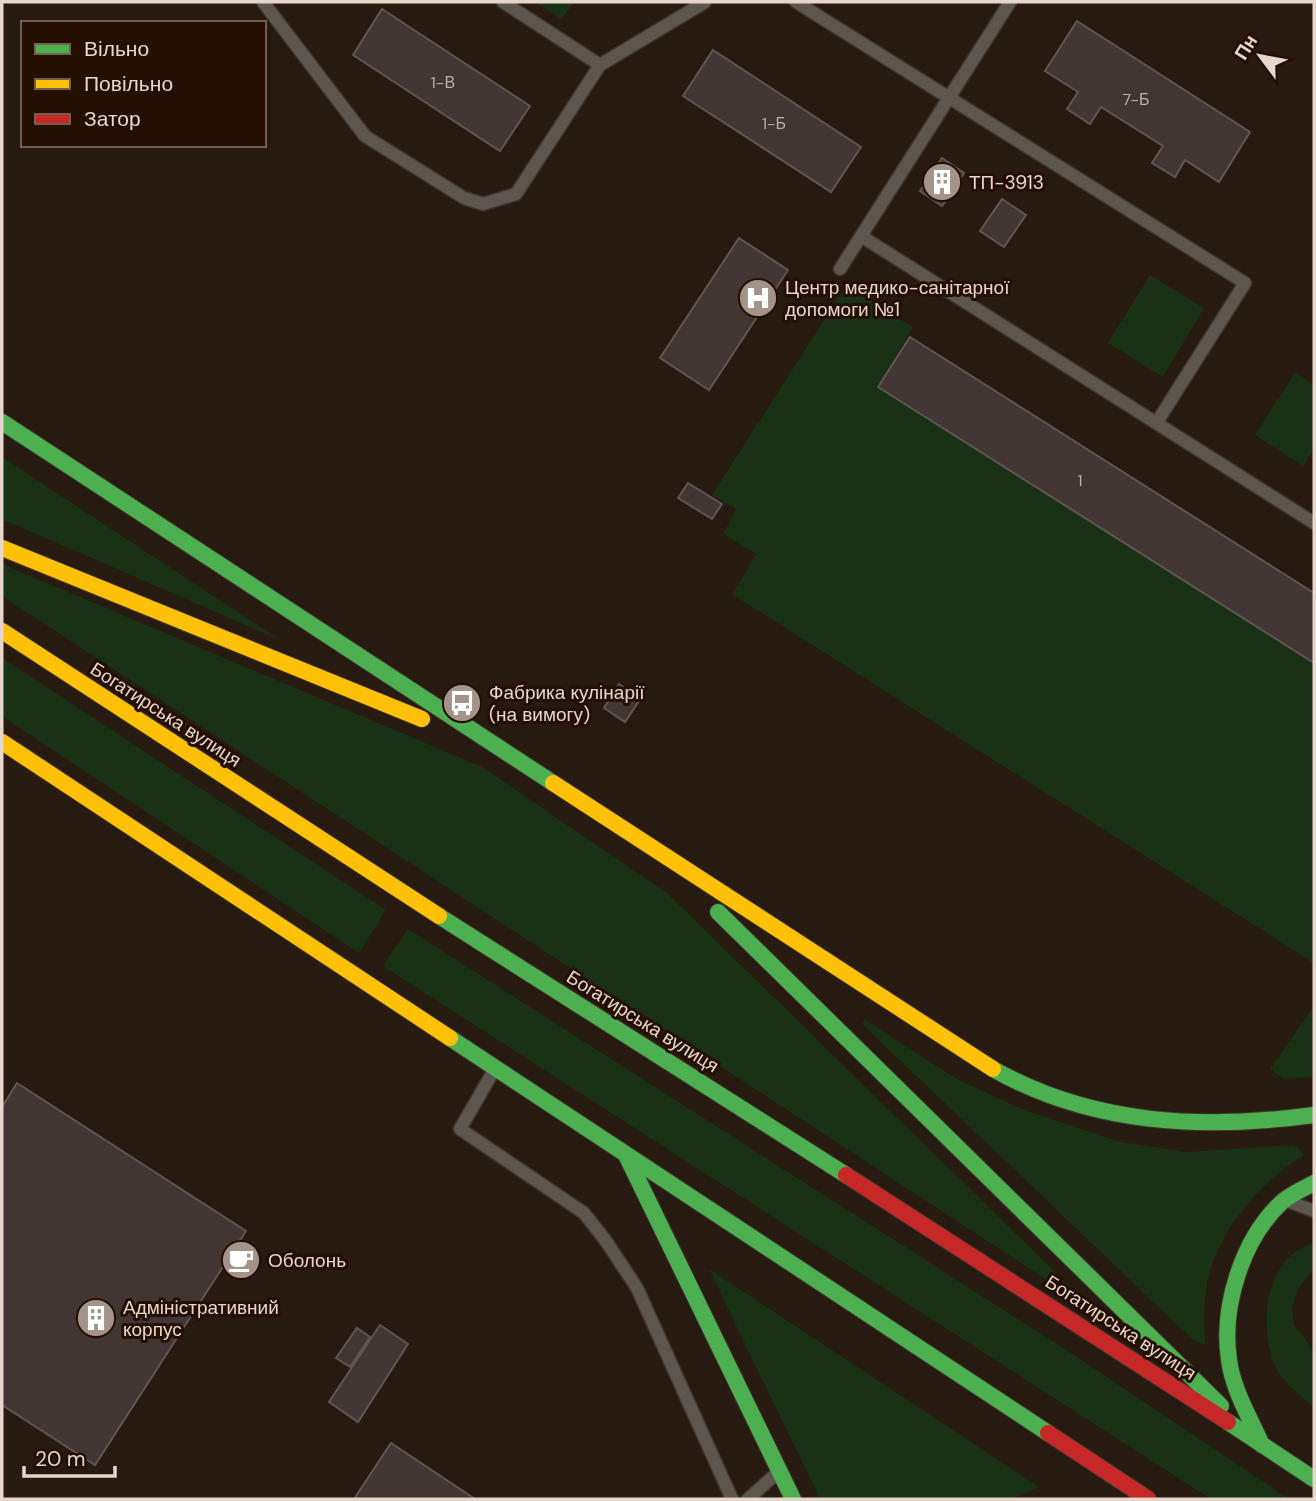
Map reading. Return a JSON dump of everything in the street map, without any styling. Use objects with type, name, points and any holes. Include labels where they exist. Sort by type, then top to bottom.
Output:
[{"type":"main road","name":"Богатирська вулиця","points":[[2,422],[662,857],[953,1046],[1018,1083],[1071,1104],[1129,1118],[1196,1125],[1272,1122],[1314,1115]]},
{"type":"main road","points":[[2,548],[504,752]]},
{"type":"main road","name":"Богатирська вулиця","points":[[2,631],[415,901],[1086,1328],[1314,1479]]},
{"type":"main road","points":[[2,742],[1148,1499]]},
{"type":"main road","name":"Богатирська вулиця","points":[[662,857],[1262,1446]]},
{"type":"main road","points":[[627,1157],[793,1499]]},
{"type":"main road","points":[[1262,1446],[1229,1360],[1231,1299],[1249,1247],[1264,1221],[1283,1200],[1314,1183]]},
{"type":"lane","points":[[263,2],[365,136],[464,198],[483,204],[516,194],[600,65],[705,2]]},
{"type":"lane","points":[[503,2],[600,65]]},
{"type":"lane","points":[[796,2],[1245,282],[1157,422]]},
{"type":"lane","points":[[840,269],[1010,2]]},
{"type":"lane","points":[[861,236],[1314,523]]},
{"type":"lane","points":[[495,1069],[460,1129],[584,1213],[606,1241],[636,1288],[732,1499]]},
{"type":"lane","points":[[1283,1200],[1314,1211]]},
{"type":"lane","points":[[748,1499],[779,1471]]},
{"type":"green space","points":[[535,2],[574,2],[562,19]]},
{"type":"green space","points":[[1150,275],[1204,308],[1163,377],[1108,343]]},
{"type":"green space","points":[[846,286],[913,327],[878,388],[1314,663],[1314,963],[732,594],[757,554],[723,534],[736,509],[712,495]]},
{"type":"green space","points":[[1295,373],[1314,385],[1314,449],[1303,466],[1255,435]]},
{"type":"green space","points":[[2,457],[280,640],[2,519]]},
{"type":"green space","points":[[2,564],[482,767],[667,893],[1096,1312],[2,596]]},
{"type":"green space","points":[[2,658],[386,910],[359,953],[2,716]]},
{"type":"green space","points":[[408,929],[1074,1355],[1289,1499],[1211,1499],[383,966]]},
{"type":"green space","points":[[1314,1006],[1314,1077],[1284,1079],[1270,1069]]},
{"type":"green space","points":[[865,1020],[957,1079],[1019,1108],[1121,1142],[1185,1152],[1294,1145],[1304,1155],[1259,1191],[1234,1223],[1215,1257],[1206,1292],[1205,1345],[1193,1340],[862,1024]]},
{"type":"green space","points":[[1314,1243],[1314,1268],[1298,1289],[1292,1309],[1294,1324],[1314,1352],[1314,1407],[1281,1376],[1274,1363],[1269,1347],[1267,1310],[1270,1292],[1285,1261],[1298,1250]]},
{"type":"green space","points":[[709,1269],[1039,1487],[1011,1499],[820,1499]]},
{"type":"building","points":[[382,9],[530,106],[500,151],[353,55]]},
{"type":"building","points":[[1077,21],[1250,132],[1219,182],[1185,160],[1175,177],[1152,163],[1163,146],[1101,107],[1090,124],[1067,109],[1078,92],[1045,71]]},
{"type":"building","points":[[713,50],[861,147],[831,192],[683,96]]},
{"type":"building","name":"ТП-3913","points":[[942,158],[964,173],[942,206],[920,191]]},
{"type":"building","points":[[1002,199],[1026,215],[1004,247],[980,231]]},
{"type":"building","points":[[739,238],[788,270],[709,390],[660,358]]},
{"type":"building","points":[[910,337],[1314,593],[1314,663],[878,387]]},
{"type":"building","points":[[688,483],[722,504],[712,519],[678,498]]},
{"type":"building","points":[[619,684],[641,698],[625,722],[604,708]]},
{"type":"building","name":"Адміністративний корпус","points":[[17,1083],[246,1231],[95,1465],[2,1405],[2,1107]]},
{"type":"building","points":[[380,1325],[408,1344],[358,1422],[329,1402]]},
{"type":"building","points":[[357,1328],[370,1337],[350,1367],[336,1358]]},
{"type":"building","points":[[391,1443],[475,1499],[354,1499]]},
{"type":"traffic: fast","points":[[2,422],[553,783]]},
{"type":"traffic: fast","points":[[718,912],[1221,1406]]},
{"type":"traffic: fast","points":[[439,916],[846,1175]]},
{"type":"traffic: fast","points":[[450,1038],[1048,1433]]},
{"type":"traffic: fast","points":[[993,1069],[1031,1088],[1069,1102],[1149,1119],[1231,1122],[1314,1115]]},
{"type":"traffic: fast","points":[[627,1157],[793,1499]]},
{"type":"traffic: fast","points":[[1262,1445],[1231,1371],[1227,1340],[1232,1296],[1246,1254],[1268,1217],[1286,1199],[1314,1183]]},
{"type":"traffic: fast","points":[[1228,1422],[1314,1479]]},
{"type":"traffic: slow","points":[[2,548],[422,719]]},
{"type":"traffic: slow","points":[[2,631],[439,916]]},
{"type":"traffic: slow","points":[[2,742],[450,1038]]},
{"type":"traffic: slow","points":[[553,783],[993,1069]]},
{"type":"traffic: jam","points":[[846,1175],[1228,1422]]},
{"type":"traffic: jam","points":[[1048,1433],[1148,1499]]},
{"type":"place","name":"ТП-3913","points":[[942,182]]},
{"type":"place","name":"Центр медико-санітарної допомоги №1","points":[[758,298]]},
{"type":"place","name":"Фабрика кулінарії (на вимогу)","points":[[462,703]]},
{"type":"place","name":"Оболонь","points":[[241,1260]]},
{"type":"place","name":"Адміністративний корпус","points":[[96,1318]]}]
